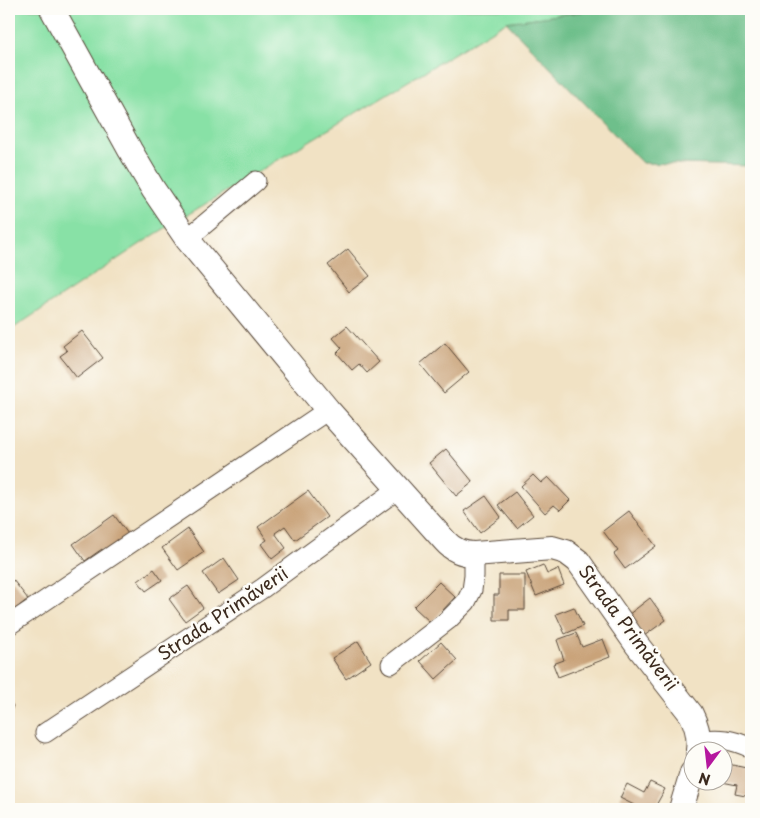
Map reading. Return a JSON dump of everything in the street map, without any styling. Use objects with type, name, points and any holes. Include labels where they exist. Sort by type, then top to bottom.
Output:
[{"type":"street","name":"Strada Primăverii","points":[[52,9],[130,150],[153,189],[187,239],[328,410],[449,546],[465,554],[552,548],[566,552],[578,561],[638,645],[691,714],[696,725],[698,740]]},
{"type":"street","points":[[187,239],[256,181]]},
{"type":"street","points":[[9,625],[328,410]]},
{"type":"street","name":"Strada Primăverii","points":[[45,734],[263,588],[398,489]]},
{"type":"street","points":[[391,664],[448,620],[466,602],[472,590],[474,554]]},
{"type":"street","points":[[711,740],[716,738],[729,740]]},
{"type":"street","points":[[732,741],[751,748]]},
{"type":"street","points":[[681,809],[687,790]]},
{"type":"green space","points":[[9,9],[594,9],[506,22],[154,235],[9,331]]},
{"type":"green space","points":[[594,9],[751,9],[751,166],[642,163],[506,22]]},
{"type":"building","points":[[348,249],[370,276],[349,292],[328,265]]},
{"type":"building","points":[[347,326],[379,362],[367,373],[359,364],[352,370],[337,353],[342,348],[333,338]]},
{"type":"building","points":[[82,331],[103,358],[77,378],[60,356],[67,351],[63,346]]},
{"type":"building","points":[[445,343],[469,372],[444,393],[420,364]]},
{"type":"building","points":[[446,449],[473,482],[456,496],[429,463]]},
{"type":"building","points":[[533,475],[541,483],[548,477],[570,500],[560,510],[554,505],[545,513],[521,486]]},
{"type":"building","points":[[308,491],[327,517],[295,540],[285,526],[275,533],[286,548],[272,559],[261,544],[267,540],[258,527]]},
{"type":"building","points":[[515,492],[533,515],[517,528],[498,505]]},
{"type":"building","points":[[486,496],[501,517],[480,533],[464,511]]},
{"type":"building","points":[[629,511],[656,546],[625,569],[614,554],[618,551],[603,531]]},
{"type":"building","points":[[114,515],[128,534],[107,556],[102,549],[85,561],[73,544]]},
{"type":"building","points":[[188,529],[204,552],[178,570],[162,548]]},
{"type":"building","points":[[224,558],[239,580],[218,594],[203,573]]},
{"type":"building","points":[[543,565],[547,574],[558,569],[564,585],[536,596],[526,572]]},
{"type":"building","points":[[154,569],[162,580],[146,591],[138,581]]},
{"type":"building","points":[[499,575],[525,575],[525,610],[509,610],[509,620],[494,620],[494,595],[499,595]]},
{"type":"building","points":[[13,580],[28,599],[9,614],[9,583]]},
{"type":"building","points":[[439,582],[455,597],[431,623],[414,607]]},
{"type":"building","points":[[188,586],[203,608],[185,621],[169,599]]},
{"type":"building","points":[[650,598],[666,620],[644,636],[628,615]]},
{"type":"building","points":[[574,607],[583,626],[565,634],[556,614]]},
{"type":"building","points":[[576,633],[582,647],[603,639],[610,657],[558,677],[553,664],[564,660],[557,640]]},
{"type":"building","points":[[358,641],[371,662],[346,679],[332,658]]},
{"type":"building","points":[[441,642],[457,660],[436,679],[420,661]]},
{"type":"building","points":[[9,699],[13,706],[9,716]]},
{"type":"building","points":[[732,765],[751,769],[751,797],[735,794],[737,785],[732,784]]},
{"type":"building","points":[[650,782],[665,789],[654,809],[642,809],[620,798],[627,784],[644,793]]}]
